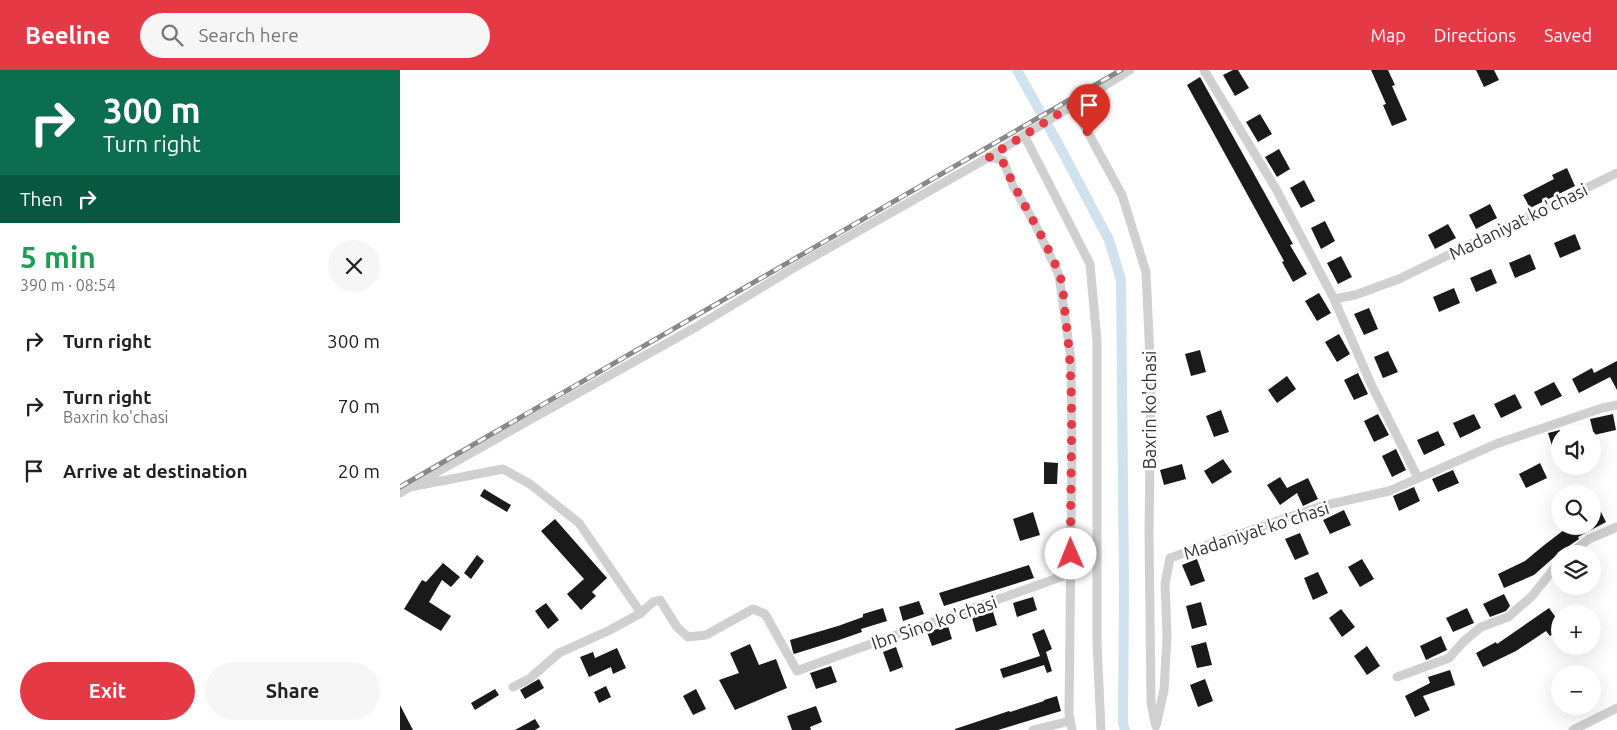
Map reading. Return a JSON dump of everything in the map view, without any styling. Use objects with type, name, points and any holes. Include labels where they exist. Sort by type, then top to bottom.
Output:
[{"type":"street","points":[[400,493],[696,327],[806,261],[989,157],[1130,70]]},
{"type":"street","points":[[1204,70],[1276,189],[1334,299],[1371,384],[1418,478]]},
{"type":"street","name":"Baxrin ko'chasi","points":[[1073,105],[1122,195],[1146,272],[1151,380],[1149,542],[1151,702],[1156,728]]},
{"type":"street","points":[[1024,135],[1090,264],[1097,341],[1097,642],[1100,730]]},
{"type":"street","points":[[989,157],[1002,160],[1013,186],[1035,224],[1060,275],[1071,359],[1072,448],[1069,633],[1069,714],[1071,726],[1033,730]]},
{"type":"street","name":"Madaniyat ko'chasi","points":[[1334,299],[1355,295],[1399,279],[1617,173]]},
{"type":"street","name":"Madaniyat ko'chasi","points":[[1156,728],[1164,690],[1167,637],[1165,584],[1170,558],[1322,506],[1389,491],[1496,444],[1602,408],[1617,405]]},
{"type":"street","points":[[410,487],[503,469],[523,480],[579,523],[641,613],[560,653],[529,678],[513,687]]},
{"type":"street","points":[[1581,545],[1589,539],[1617,527]]},
{"type":"street","points":[[1397,677],[1449,658],[1464,641],[1481,627],[1508,617],[1532,596],[1551,572]]},
{"type":"street","name":"Ibn Sino ko'chasi","points":[[641,613],[653,602],[660,600],[677,627],[688,638],[706,635],[753,609],[765,614],[797,671],[862,646],[998,601],[1071,573]]},
{"type":"street","points":[[1573,730],[1617,708]]},
{"type":"building","points":[[1233,70],[1238,70],[1249,88],[1235,96],[1223,75]]},
{"type":"building","points":[[1371,70],[1388,70],[1395,85],[1392,86],[1407,120],[1392,126],[1383,105],[1386,104]]},
{"type":"building","points":[[1476,70],[1494,70],[1499,80],[1484,87]]},
{"type":"building","points":[[1200,77],[1293,244],[1290,245],[1307,274],[1293,282],[1282,262],[1284,261],[1187,85]]},
{"type":"building","points":[[1260,114],[1272,134],[1258,142],[1246,122]]},
{"type":"building","points":[[1279,149],[1290,169],[1277,177],[1265,157]]},
{"type":"building","points":[[1567,168],[1575,186],[1530,208],[1523,195],[1554,179],[1552,175]]},
{"type":"building","points":[[1304,180],[1315,201],[1301,208],[1290,188]]},
{"type":"building","points":[[1490,204],[1497,218],[1476,229],[1469,215]]},
{"type":"building","points":[[1325,221],[1335,241],[1321,249],[1311,228]]},
{"type":"building","points":[[1448,224],[1456,238],[1435,249],[1428,235]]},
{"type":"building","points":[[1575,234],[1581,249],[1560,258],[1554,243]]},
{"type":"building","points":[[1530,254],[1536,269],[1515,278],[1509,263]]},
{"type":"building","points":[[1341,256],[1352,277],[1338,284],[1327,263]]},
{"type":"building","points":[[1491,269],[1497,283],[1476,292],[1470,278]]},
{"type":"building","points":[[1454,288],[1460,303],[1439,312],[1433,297]]},
{"type":"building","points":[[1319,293],[1331,313],[1317,321],[1305,301]]},
{"type":"building","points":[[1369,308],[1378,329],[1364,335],[1354,314]]},
{"type":"building","points":[[1339,334],[1350,354],[1337,362],[1325,342]]},
{"type":"building","points":[[1200,350],[1206,372],[1191,376],[1185,354]]},
{"type":"building","points":[[1388,351],[1398,372],[1383,378],[1374,357]]},
{"type":"building","points":[[1617,361],[1617,390],[1610,377],[1579,393],[1572,379],[1592,368],[1594,373]]},
{"type":"building","points":[[1358,373],[1368,394],[1354,400],[1344,380]]},
{"type":"building","points":[[1287,376],[1296,389],[1277,403],[1268,390]]},
{"type":"building","points":[[1554,382],[1562,396],[1541,406],[1534,392]]},
{"type":"building","points":[[1515,394],[1522,408],[1501,418],[1494,404]]},
{"type":"building","points":[[1221,410],[1229,432],[1214,437],[1206,416]]},
{"type":"building","points":[[1378,414],[1389,435],[1374,442],[1364,421]]},
{"type":"building","points":[[1474,414],[1481,428],[1460,438],[1453,423]]},
{"type":"building","points":[[1613,414],[1616,430],[1601,433],[1601,425],[1592,425],[1590,419]]},
{"type":"building","points":[[1438,431],[1445,445],[1424,455],[1417,440]]},
{"type":"building","points":[[1396,449],[1406,470],[1392,477],[1382,456]]},
{"type":"building","points":[[1223,459],[1232,472],[1212,484],[1204,471]]},
{"type":"building","points":[[1044,462],[1058,463],[1057,484],[1044,484]]},
{"type":"building","points":[[1540,463],[1547,478],[1526,488],[1519,474]]},
{"type":"building","points":[[1182,464],[1186,479],[1164,485],[1160,470]]},
{"type":"building","points":[[1453,470],[1459,483],[1438,492],[1432,479]]},
{"type":"building","points":[[1280,477],[1287,488],[1308,478],[1318,499],[1303,506],[1297,493],[1280,505],[1267,485]]},
{"type":"building","points":[[1414,487],[1420,501],[1399,511],[1393,496]]},
{"type":"building","points":[[484,489],[511,505],[507,512],[480,496]]},
{"type":"building","points":[[1344,510],[1351,525],[1330,534],[1323,520]]},
{"type":"building","points":[[1033,512],[1040,535],[1020,541],[1013,519]]},
{"type":"building","points":[[1601,512],[1606,522],[1601,525]]},
{"type":"building","points":[[555,519],[607,578],[592,592],[596,596],[581,610],[567,594],[584,579],[541,531]]},
{"type":"building","points":[[1300,533],[1309,554],[1295,560],[1285,539]]},
{"type":"building","points":[[1557,535],[1582,535],[1570,545],[1551,545],[1551,560],[1534,575],[1504,588],[1498,574],[1525,561]]},
{"type":"building","points":[[477,555],[484,561],[471,579],[464,573]]},
{"type":"building","points":[[1197,559],[1205,581],[1191,586],[1182,565]]},
{"type":"building","points":[[1362,559],[1374,579],[1360,587],[1348,567]]},
{"type":"building","points":[[443,563],[460,577],[451,587],[442,580],[429,602],[451,616],[441,631],[404,609],[422,580],[426,582]]},
{"type":"building","points":[[1029,565],[1034,578],[944,606],[939,593]]},
{"type":"building","points":[[1318,572],[1328,593],[1313,600],[1304,578]]},
{"type":"building","points":[[1504,594],[1510,606],[1506,611],[1490,617],[1483,604]]},
{"type":"building","points":[[1033,597],[1037,610],[1017,617],[1013,603]]},
{"type":"building","points":[[919,601],[924,614],[903,621],[899,607]]},
{"type":"building","points":[[1201,602],[1207,625],[1192,629],[1186,606]]},
{"type":"building","points":[[546,603],[559,620],[548,629],[535,611]]},
{"type":"building","points":[[883,608],[887,621],[861,629],[862,632],[794,654],[790,640],[838,626],[863,617],[863,614]]},
{"type":"building","points":[[1467,608],[1474,623],[1453,632],[1446,618]]},
{"type":"building","points":[[1549,608],[1551,611],[1551,635],[1546,631],[1516,651],[1483,667],[1476,653],[1496,642],[1497,644]]},
{"type":"building","points":[[1341,609],[1355,627],[1342,637],[1329,618]]},
{"type":"building","points":[[993,612],[997,625],[976,632],[972,618]]},
{"type":"building","points":[[948,626],[952,639],[932,646],[927,632]]},
{"type":"building","points":[[1044,629],[1052,649],[1046,652],[1052,671],[1047,673],[1044,665],[1003,678],[1000,669],[1040,656],[1032,634]]},
{"type":"building","points":[[1441,636],[1447,650],[1426,660],[1420,646]]},
{"type":"building","points":[[1206,642],[1212,665],[1197,668],[1191,646]]},
{"type":"building","points":[[750,644],[759,665],[776,659],[787,688],[735,710],[719,680],[739,673],[730,653]]},
{"type":"building","points":[[1367,646],[1380,666],[1367,675],[1354,656]]},
{"type":"building","points":[[896,647],[903,667],[890,672],[883,652]]},
{"type":"building","points":[[617,648],[626,668],[613,674],[611,667],[589,677],[580,657],[593,652],[595,658]]},
{"type":"building","points":[[831,666],[837,682],[816,689],[810,673]]},
{"type":"building","points":[[1450,670],[1455,685],[1423,696],[1430,710],[1415,717],[1405,696],[1430,683],[1428,677]]},
{"type":"building","points":[[539,679],[544,688],[525,699],[520,690]]},
{"type":"building","points":[[1205,679],[1213,701],[1198,707],[1190,685]]},
{"type":"building","points":[[606,686],[611,697],[599,703],[594,692]]},
{"type":"building","points":[[495,689],[499,695],[475,710],[471,703]]},
{"type":"building","points":[[696,689],[706,709],[693,715],[683,696]]},
{"type":"building","points":[[1057,696],[1061,711],[998,730],[955,730],[1009,711]]},
{"type":"building","points":[[400,705],[413,730],[400,730]]},
{"type":"building","points":[[816,706],[822,722],[810,727],[811,730],[792,730],[787,716]]},
{"type":"building","points":[[535,719],[540,727],[535,730],[515,730]]},
{"type":"waterway","points":[[1017,70],[1109,240],[1121,280],[1124,585],[1123,723],[1125,730]]},
{"type":"railway","points":[[400,487],[1121,70]]},
{"type":"route","points":[[1071,554],[1071,359],[1060,275],[1035,224],[1013,186],[1002,160],[989,157],[1073,105],[1089,135]]}]
